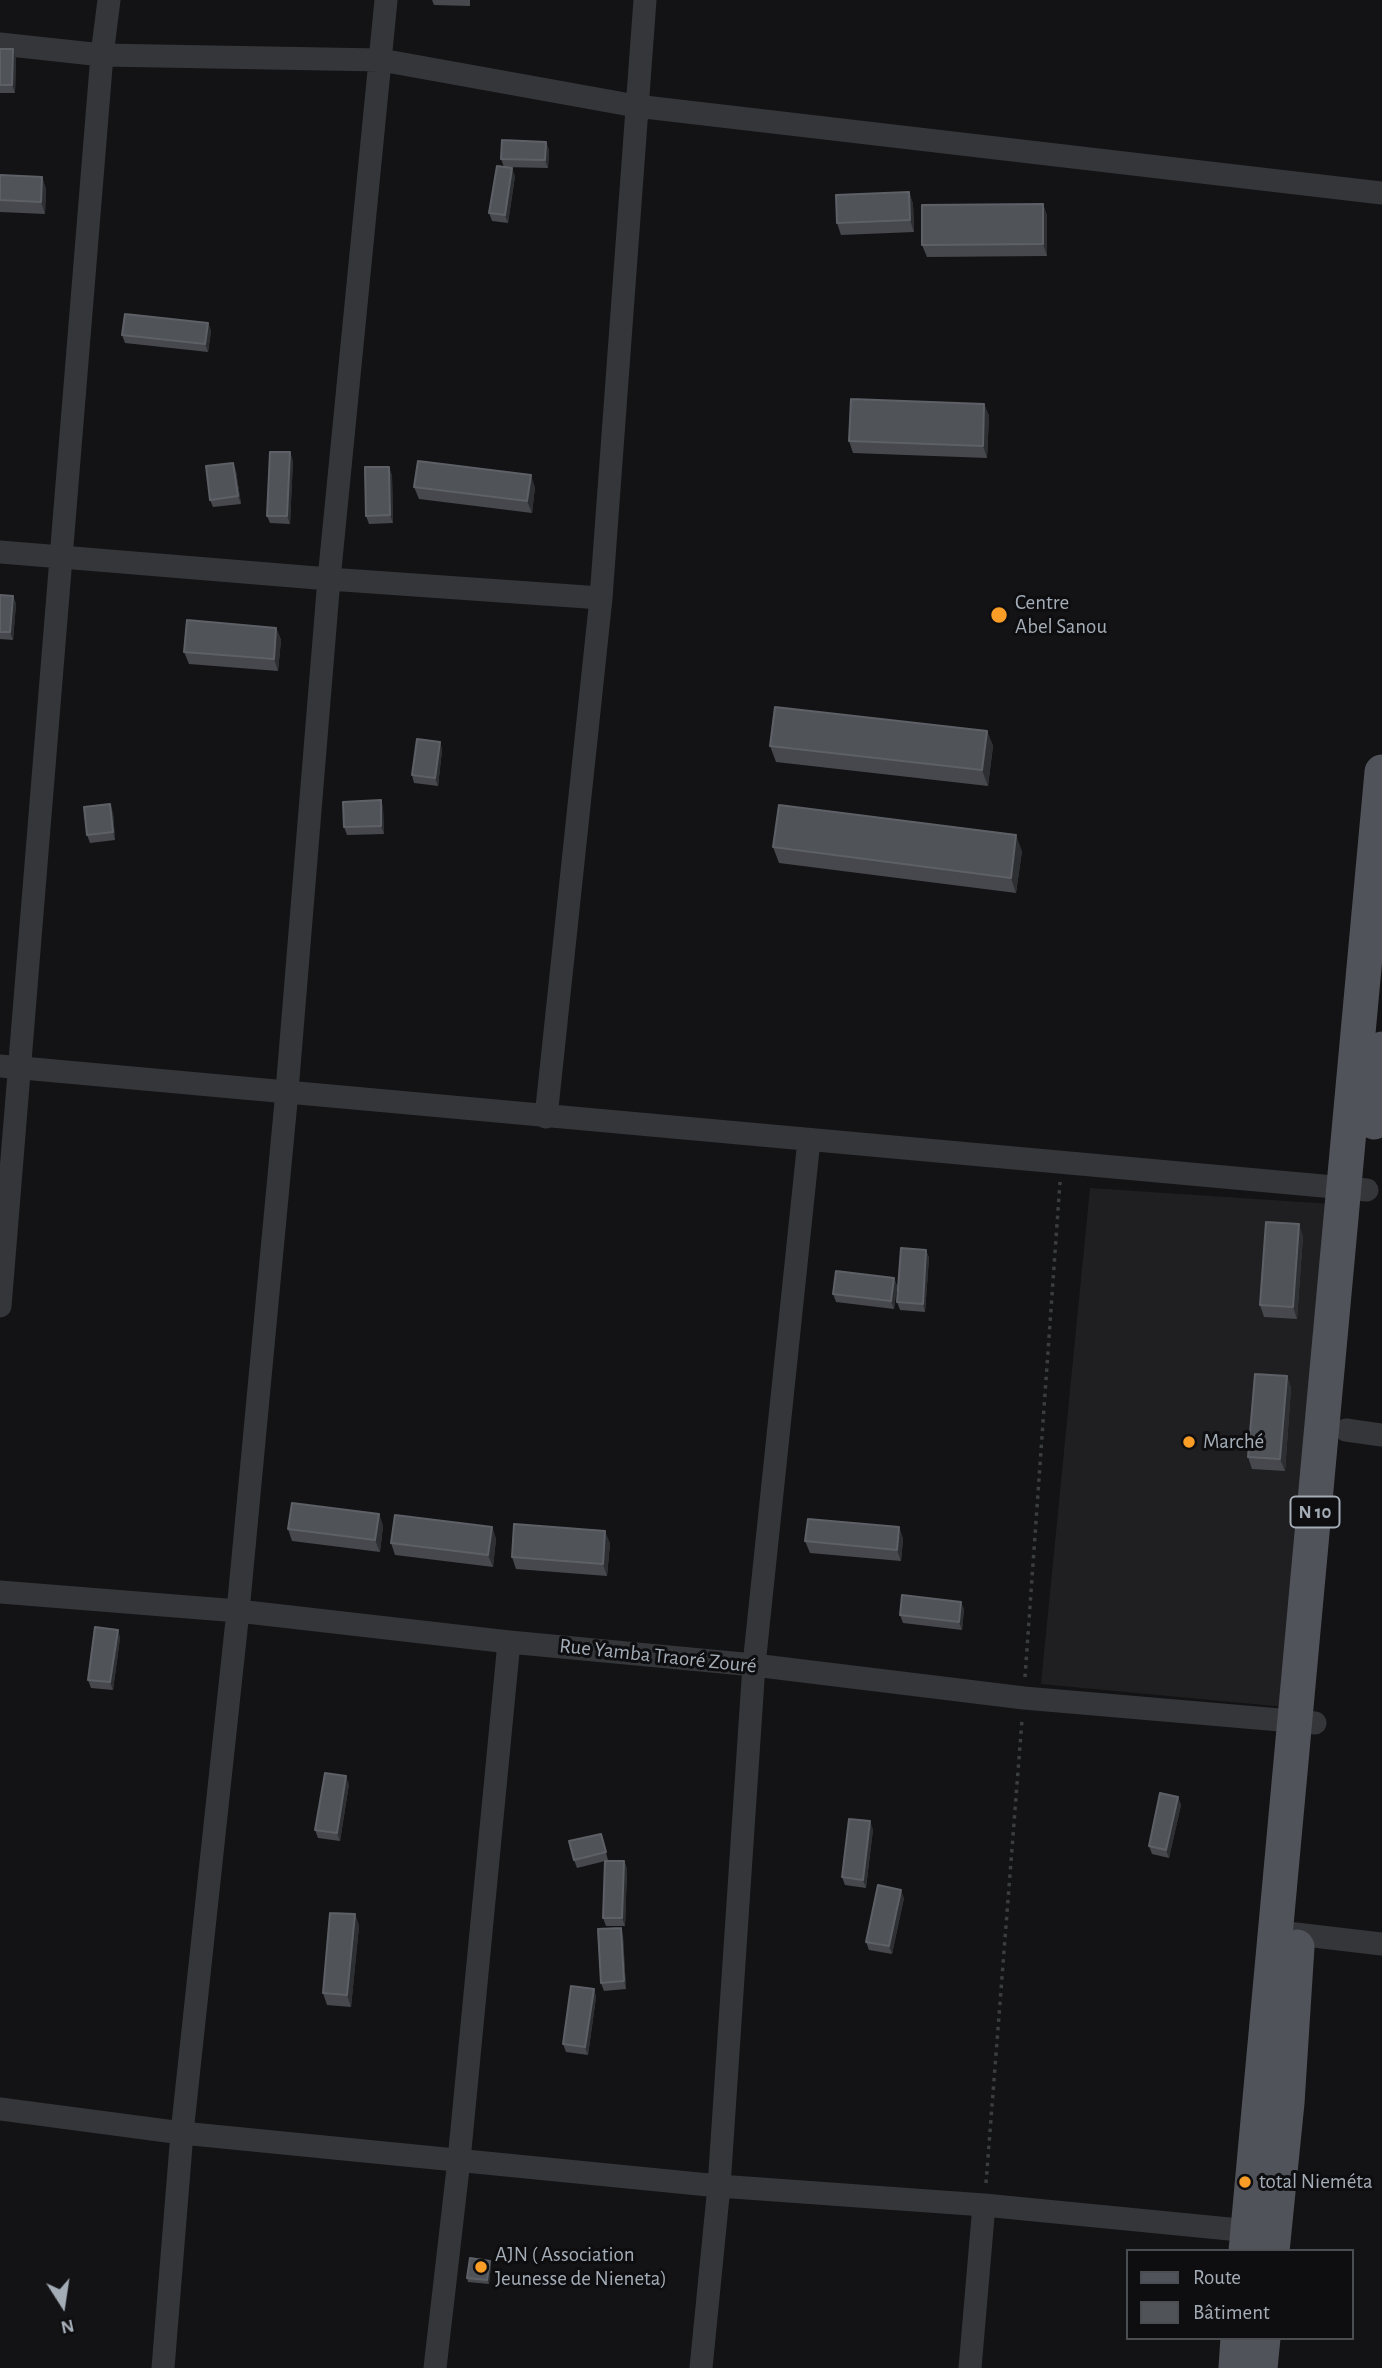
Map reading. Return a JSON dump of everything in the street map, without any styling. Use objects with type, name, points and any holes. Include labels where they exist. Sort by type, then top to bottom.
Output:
[{"type":"main road","name":"N 10","points":[[1260,2242],[1287,2103],[1287,1933],[1356,1189],[1374,952],[1382,772]]},
{"type":"main road","name":"N 10","points":[[1305,1722],[1346,1430],[1356,1189],[1382,1049]]},
{"type":"main road","points":[[1236,2368],[1238,2340]]},
{"type":"main road","points":[[1261,2368],[1263,2340]]},
{"type":"street","points":[[0,1306],[9,1067],[61,558],[102,55],[109,0]]},
{"type":"street","points":[[163,2368],[182,2133],[238,1611],[287,1091],[329,579],[386,0]]},
{"type":"street","points":[[546,1117],[601,598],[645,0]]},
{"type":"street","points":[[0,44],[102,55],[381,60],[636,106],[1382,194]]},
{"type":"street","points":[[0,552],[601,598]]},
{"type":"street","points":[[9,1067],[1356,1189]]},
{"type":"street","points":[[701,2368],[719,2186],[754,1665],[809,1140]]},
{"type":"street","points":[[1346,1430],[1382,1435]]},
{"type":"street","name":"Rue Yamba Traoré Zouré","points":[[0,1591],[238,1611],[509,1642],[754,1665],[1024,1698],[1305,1722]]},
{"type":"street","points":[[435,2368],[459,2160],[509,1642]]},
{"type":"street","points":[[1287,1933],[1382,1944]]},
{"type":"street","points":[[0,2109],[182,2133],[719,2186],[984,2205],[1260,2242]]},
{"type":"street","points":[[970,2368],[984,2205]]},
{"type":"shaded area","points":[[1090,1188],[1332,1204],[1285,1707],[1041,1684]]},
{"type":"building","points":[[0,49],[13,49],[12,85],[0,85]]},
{"type":"building","points":[[502,140],[546,142],[545,160],[501,159]]},
{"type":"building","points":[[497,166],[512,168],[505,215],[489,213]]},
{"type":"building","points":[[0,175],[42,177],[41,202],[0,200]]},
{"type":"building","points":[[909,192],[910,220],[837,223],[836,195]]},
{"type":"building","points":[[1043,204],[1043,244],[922,245],[922,205]]},
{"type":"building","points":[[125,314],[208,323],[205,344],[122,335]]},
{"type":"building","points":[[851,399],[984,404],[983,446],[849,441]]},
{"type":"building","points":[[270,452],[290,452],[287,516],[267,516]]},
{"type":"building","points":[[418,461],[531,475],[527,501],[414,487]]},
{"type":"building","points":[[233,463],[238,496],[210,500],[206,466]]},
{"type":"building","points":[[365,467],[389,467],[390,515],[366,516]]},
{"type":"building","points":[[0,595],[13,596],[10,632],[0,632]]},
{"type":"building","points":[[187,620],[276,628],[274,659],[184,652]]},
{"type":"building","points":[[775,707],[987,731],[982,770],[770,746]]},
{"type":"building","points":[[417,739],[440,742],[435,778],[412,775]]},
{"type":"building","points":[[381,800],[381,826],[344,827],[343,802]]},
{"type":"building","points":[[110,804],[113,832],[87,835],[84,807]]},
{"type":"building","points":[[779,805],[1016,835],[1011,878],[773,847]]},
{"type":"building","points":[[1266,1222],[1299,1224],[1293,1307],[1260,1305]]},
{"type":"building","points":[[901,1248],[926,1250],[923,1304],[897,1302]]},
{"type":"building","points":[[836,1271],[894,1278],[891,1301],[833,1294]]},
{"type":"building","points":[[1255,1374],[1287,1376],[1280,1459],[1248,1457]]},
{"type":"building","points":[[292,1503],[379,1514],[375,1540],[288,1529]]},
{"type":"building","points":[[395,1515],[492,1527],[488,1555],[391,1543]]},
{"type":"building","points":[[808,1519],[899,1527],[897,1550],[805,1541]]},
{"type":"building","points":[[514,1524],[605,1531],[603,1564],[512,1557]]},
{"type":"building","points":[[902,1595],[961,1602],[959,1622],[900,1615]]},
{"type":"building","points":[[95,1627],[118,1630],[110,1682],[88,1680]]},
{"type":"building","points":[[325,1773],[346,1776],[337,1833],[315,1830]]},
{"type":"building","points":[[1160,1793],[1178,1797],[1166,1850],[1149,1846]]},
{"type":"building","points":[[849,1819],[870,1821],[863,1880],[842,1877]]},
{"type":"building","points":[[601,1834],[606,1852],[574,1860],[569,1841]]},
{"type":"building","points":[[605,1861],[624,1861],[622,1918],[603,1918]]},
{"type":"building","points":[[878,1885],[901,1890],[889,1946],[866,1942]]},
{"type":"building","points":[[330,1913],[355,1914],[347,1995],[323,1993]]},
{"type":"building","points":[[621,1928],[624,1981],[601,1983],[598,1929]]},
{"type":"building","points":[[571,1986],[594,1989],[585,2047],[563,2044]]},
{"type":"building","points":[[470,2258],[490,2261],[487,2280],[467,2278]]},
{"type":"place","name":"Centre Abel Sanou","points":[[999,615]]},
{"type":"place","name":"Marché","points":[[1189,1442]]},
{"type":"place","name":"total Nieméta","points":[[1245,2182]]},
{"type":"place","name":"AJN ( Association Jeunesse de Nieneta)","points":[[481,2267]]}]
